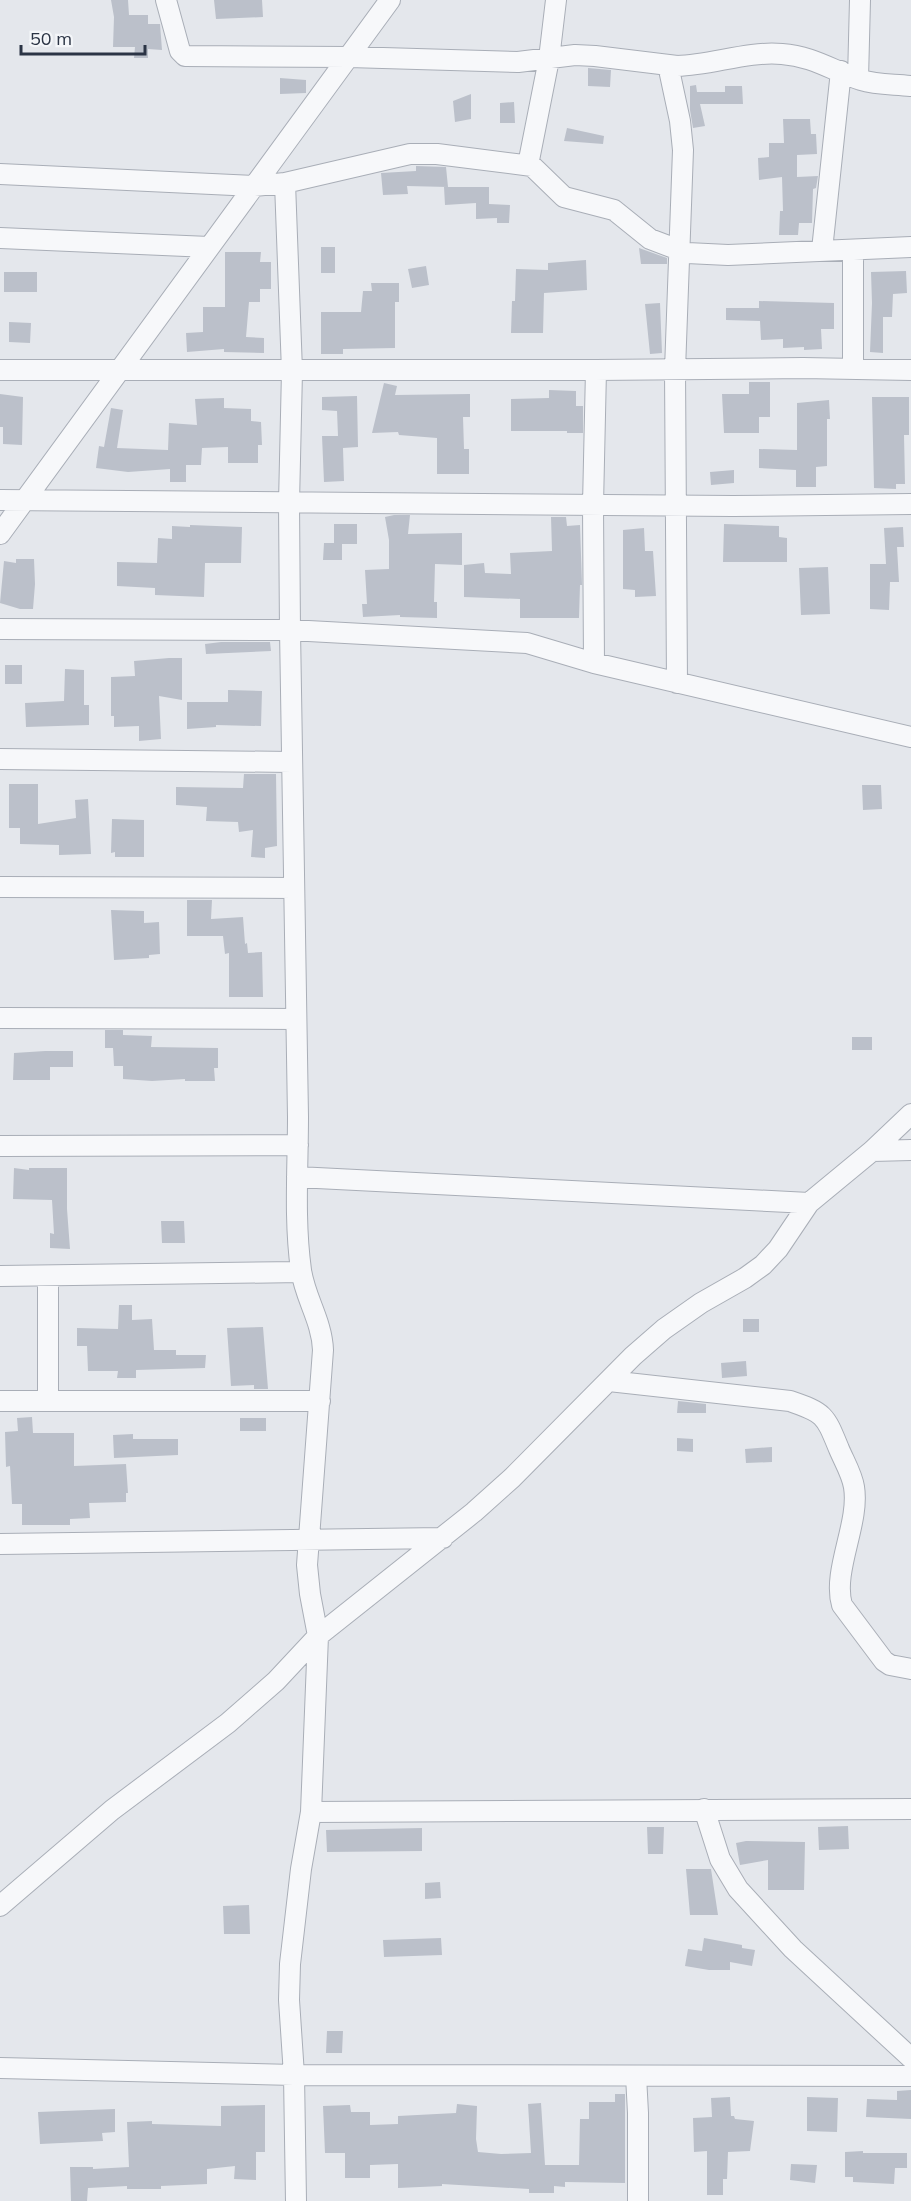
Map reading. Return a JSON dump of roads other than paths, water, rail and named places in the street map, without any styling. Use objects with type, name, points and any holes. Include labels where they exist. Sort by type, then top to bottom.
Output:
[{"type":"street","points":[[166,0],[180,51],[184,56],[349,57],[518,62],[575,55],[691,66],[765,53],[803,57],[849,75],[879,83],[911,86]]},
{"type":"street","points":[[0,534],[390,0]]},
{"type":"street","points":[[528,165],[549,59],[556,0]]},
{"type":"street","points":[[822,250],[860,0]]},
{"type":"street","points":[[668,65],[682,136],[675,370],[677,683]]},
{"type":"street","points":[[0,174],[254,186],[285,183],[422,153],[528,165],[536,169],[564,197],[614,210],[650,239],[693,254],[728,255],[911,247]]},
{"type":"street","points":[[285,183],[292,371],[289,503],[298,1145],[297,1225],[301,1272],[322,1335],[322,1373],[308,1564],[310,1594],[318,1636],[311,1812],[301,1869],[290,1964],[289,2000],[294,2075],[296,2201]]},
{"type":"street","points":[[0,238],[209,247]]},
{"type":"street","points":[[853,250],[853,369]]},
{"type":"street","points":[[0,370],[911,370]]},
{"type":"street","points":[[594,663],[593,505],[596,370]]},
{"type":"street","points":[[0,500],[593,505],[911,504]]},
{"type":"street","points":[[0,629],[290,630],[527,643],[594,663],[911,737]]},
{"type":"street","points":[[0,759],[292,762]]},
{"type":"street","points":[[0,887],[294,888]]},
{"type":"street","points":[[0,1018],[296,1019]]},
{"type":"street","points":[[0,1906],[112,1810],[228,1723],[276,1681],[318,1636],[443,1538],[512,1478],[664,1329],[763,1265],[778,1249],[810,1203],[872,1151],[911,1114]]},
{"type":"street","points":[[0,1146],[298,1145]]},
{"type":"street","points":[[872,1151],[911,1150]]},
{"type":"street","points":[[297,1177],[810,1203]]},
{"type":"street","points":[[0,1276],[301,1272]]},
{"type":"street","points":[[48,1276],[48,1401]]},
{"type":"street","points":[[609,1381],[790,1401],[812,1408],[826,1419],[854,1487],[854,1505],[841,1582],[842,1605],[884,1661],[890,1665],[911,1669]]},
{"type":"street","points":[[0,1401],[320,1401]]},
{"type":"street","points":[[0,1544],[443,1538]]},
{"type":"street","points":[[704,1809],[720,1858],[738,1889],[793,1950],[911,2058]]},
{"type":"street","points":[[311,1812],[911,1809]]},
{"type":"street","points":[[0,2068],[294,2075],[911,2076]]},
{"type":"street","points":[[636,2076],[638,2201]]}]
